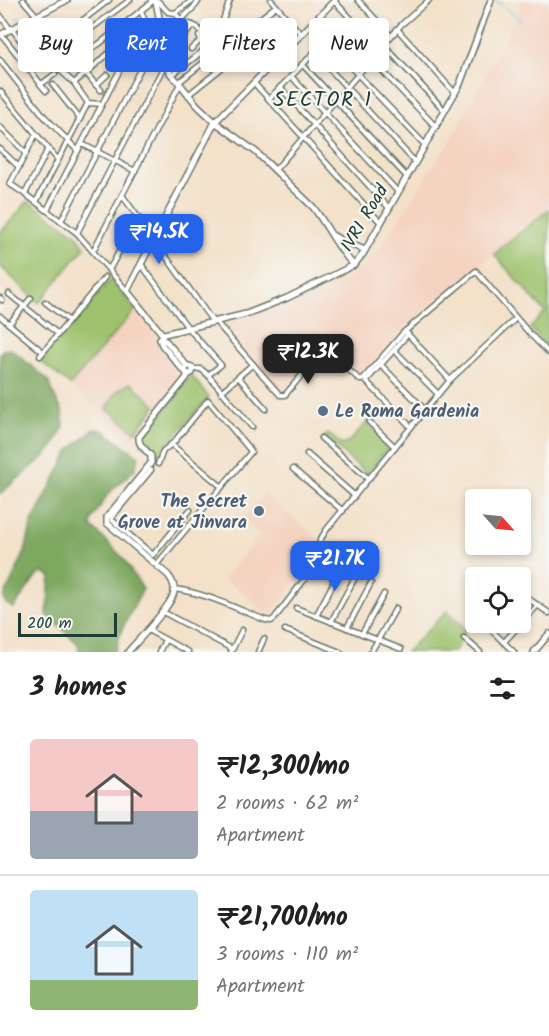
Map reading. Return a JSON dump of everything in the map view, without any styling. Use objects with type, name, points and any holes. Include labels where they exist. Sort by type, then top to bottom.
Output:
[{"type":"street","points":[[23,0],[36,15]]},
{"type":"street","points":[[46,91],[1,34],[58,2],[67,0]]},
{"type":"street","points":[[86,18],[109,0]]},
{"type":"street","points":[[93,27],[130,0]]},
{"type":"street","points":[[175,13],[193,0]]},
{"type":"street","points":[[183,18],[199,0]]},
{"type":"street","points":[[224,18],[230,0]]},
{"type":"street","points":[[271,0],[287,18]]},
{"type":"street","points":[[358,0],[391,36]]},
{"type":"street","points":[[389,39],[429,0]]},
{"type":"street","name":"IVRI Road","points":[[162,337],[265,307],[354,265],[381,223],[455,94],[491,0]]},
{"type":"street","points":[[155,1],[179,18]]},
{"type":"street","points":[[93,47],[155,1]]},
{"type":"street","points":[[155,1],[158,18]]},
{"type":"street","points":[[127,291],[215,122],[335,1],[349,16]]},
{"type":"street","points":[[261,18],[276,6]]},
{"type":"street","points":[[74,83],[115,48],[147,26],[141,11]]},
{"type":"street","points":[[0,15],[18,38]]},
{"type":"street","points":[[188,23],[200,31]]},
{"type":"street","points":[[188,31],[193,25]]},
{"type":"street","points":[[297,29],[302,34]]},
{"type":"street","points":[[397,30],[455,94]]},
{"type":"street","points":[[47,210],[124,62],[155,40],[61,221]]},
{"type":"street","points":[[191,49],[200,41]]},
{"type":"street","points":[[389,50],[445,112]]},
{"type":"street","points":[[172,75],[200,53]]},
{"type":"street","points":[[269,99],[309,57]]},
{"type":"street","points":[[0,60],[44,116],[78,151]]},
{"type":"street","points":[[302,64],[407,177]]},
{"type":"street","points":[[93,251],[180,83],[200,66]]},
{"type":"street","points":[[40,83],[58,72],[74,83],[88,103],[102,105]]},
{"type":"street","points":[[77,233],[161,72]]},
{"type":"street","points":[[170,72],[188,95],[215,122],[250,147],[313,207],[340,244],[345,257],[354,265]]},
{"type":"street","points":[[188,95],[217,72]]},
{"type":"street","points":[[333,72],[415,163]]},
{"type":"street","points":[[381,72],[436,127]]},
{"type":"street","points":[[86,73],[101,90]]},
{"type":"street","points":[[275,170],[358,74],[426,146]]},
{"type":"street","points":[[96,85],[107,75]]},
{"type":"street","points":[[291,76],[398,192]]},
{"type":"street","points":[[254,83],[381,223]]},
{"type":"street","points":[[53,85],[80,119]]},
{"type":"street","points":[[280,87],[389,208]]},
{"type":"street","points":[[0,91],[58,160]]},
{"type":"street","points":[[36,202],[88,103]]},
{"type":"street","points":[[0,127],[26,153]]},
{"type":"street","points":[[36,134],[10,184],[77,233],[127,291],[162,337],[162,345],[183,370],[201,369],[252,427]]},
{"type":"street","points":[[82,144],[135,171]]},
{"type":"street","points":[[0,149],[19,168]]},
{"type":"street","points":[[25,194],[48,149]]},
{"type":"street","points":[[122,195],[214,322],[280,395],[285,395],[325,350],[362,380],[406,333],[476,271],[549,353]]},
{"type":"street","points":[[109,270],[138,217]]},
{"type":"street","points":[[340,244],[365,250]]},
{"type":"street","points":[[141,264],[188,328],[221,365],[208,375]]},
{"type":"street","points":[[0,316],[41,354],[105,277]]},
{"type":"street","points":[[9,294],[58,334]]},
{"type":"street","points":[[9,324],[30,298]]},
{"type":"street","points":[[45,302],[69,321]]},
{"type":"street","points":[[174,589],[190,591],[265,620],[274,619],[317,562],[320,540],[342,511],[450,380],[514,320]]},
{"type":"street","points":[[406,333],[450,380]]},
{"type":"street","points":[[406,333],[366,381],[411,427]]},
{"type":"street","points":[[394,350],[438,394]]},
{"type":"street","points":[[221,392],[253,364]]},
{"type":"street","points":[[381,365],[425,410]]},
{"type":"street","points":[[156,462],[139,443],[138,437],[187,377],[188,370]]},
{"type":"street","points":[[239,378],[266,410]]},
{"type":"street","points":[[156,564],[250,452],[210,401],[207,401],[172,444],[163,451],[111,518],[153,555],[190,510]]},
{"type":"street","points":[[369,422],[395,447]]},
{"type":"street","points":[[321,438],[369,479]]},
{"type":"street","points":[[172,444],[222,487]]},
{"type":"street","points":[[307,454],[355,495]]},
{"type":"street","points":[[293,469],[342,511]]},
{"type":"street","points":[[128,652],[173,596],[174,589],[168,575],[107,523],[108,515],[151,470]]},
{"type":"street","points":[[185,515],[193,521]]},
{"type":"street","points":[[316,616],[343,565]]},
{"type":"street","points":[[331,622],[358,572]]},
{"type":"street","points":[[347,628],[371,583]]},
{"type":"street","points":[[362,634],[384,594]]},
{"type":"street","points":[[531,600],[549,613]]},
{"type":"street","points":[[504,642],[538,605]]},
{"type":"street","points":[[296,608],[401,650]]},
{"type":"street","points":[[371,652],[396,608]]},
{"type":"street","points":[[162,611],[231,650],[242,630]]},
{"type":"street","points":[[147,630],[179,650],[188,652]]},
{"type":"street","points":[[285,630],[340,652]]},
{"type":"street","points":[[494,633],[514,652]]},
{"type":"street","points":[[534,652],[549,634]]},
{"type":"street","points":[[464,638],[480,652]]},
{"type":"street","points":[[258,652],[264,639]]},
{"type":"street","points":[[159,652],[165,640]]},
{"type":"shaded area","points":[[520,0],[549,0],[549,208],[411,321],[360,378],[323,347],[283,394],[280,393],[222,327],[223,324],[261,312],[354,274],[380,248],[453,137],[519,11]]},
{"type":"shaded area","points":[[136,309],[157,334],[157,343],[184,373],[184,378],[131,440],[70,385]]},
{"type":"shaded area","points":[[264,493],[315,536],[312,562],[268,619],[263,611],[224,578],[260,535],[243,519]]},
{"type":"green space","points":[[28,201],[76,234],[85,247],[39,303],[0,266],[0,233]]},
{"type":"green space","points":[[549,209],[549,348],[530,328],[545,312],[494,254]]},
{"type":"green space","points":[[111,279],[136,309],[70,385],[40,361]]},
{"type":"green space","points":[[11,349],[49,381],[62,410],[64,426],[45,456],[0,494],[0,353]]},
{"type":"green space","points":[[191,375],[209,397],[157,456],[141,443],[141,439]]},
{"type":"green space","points":[[131,383],[156,406],[136,432],[107,409],[116,393]]},
{"type":"green space","points":[[367,422],[390,446],[367,474],[324,437],[328,434],[343,445],[352,439]]},
{"type":"green space","points":[[94,429],[102,430],[139,456],[135,469],[108,494],[92,519],[91,526],[123,558],[143,589],[122,629],[115,652],[79,652],[78,644],[47,615],[50,576],[43,572],[36,576],[14,608],[6,604],[4,597],[25,552],[32,522],[70,450]]},
{"type":"green space","points":[[447,611],[465,628],[454,652],[406,652]]},
{"type":"waterway","points":[[496,0],[521,20]]},
{"type":"place","name":"Le Roma Gardenia","points":[[323,411]]},
{"type":"place","name":"The Secret Grove at Jinvara","points":[[259,511]]},
{"type":"district","name":"SECTOR 1","points":[[323,99]]}]
